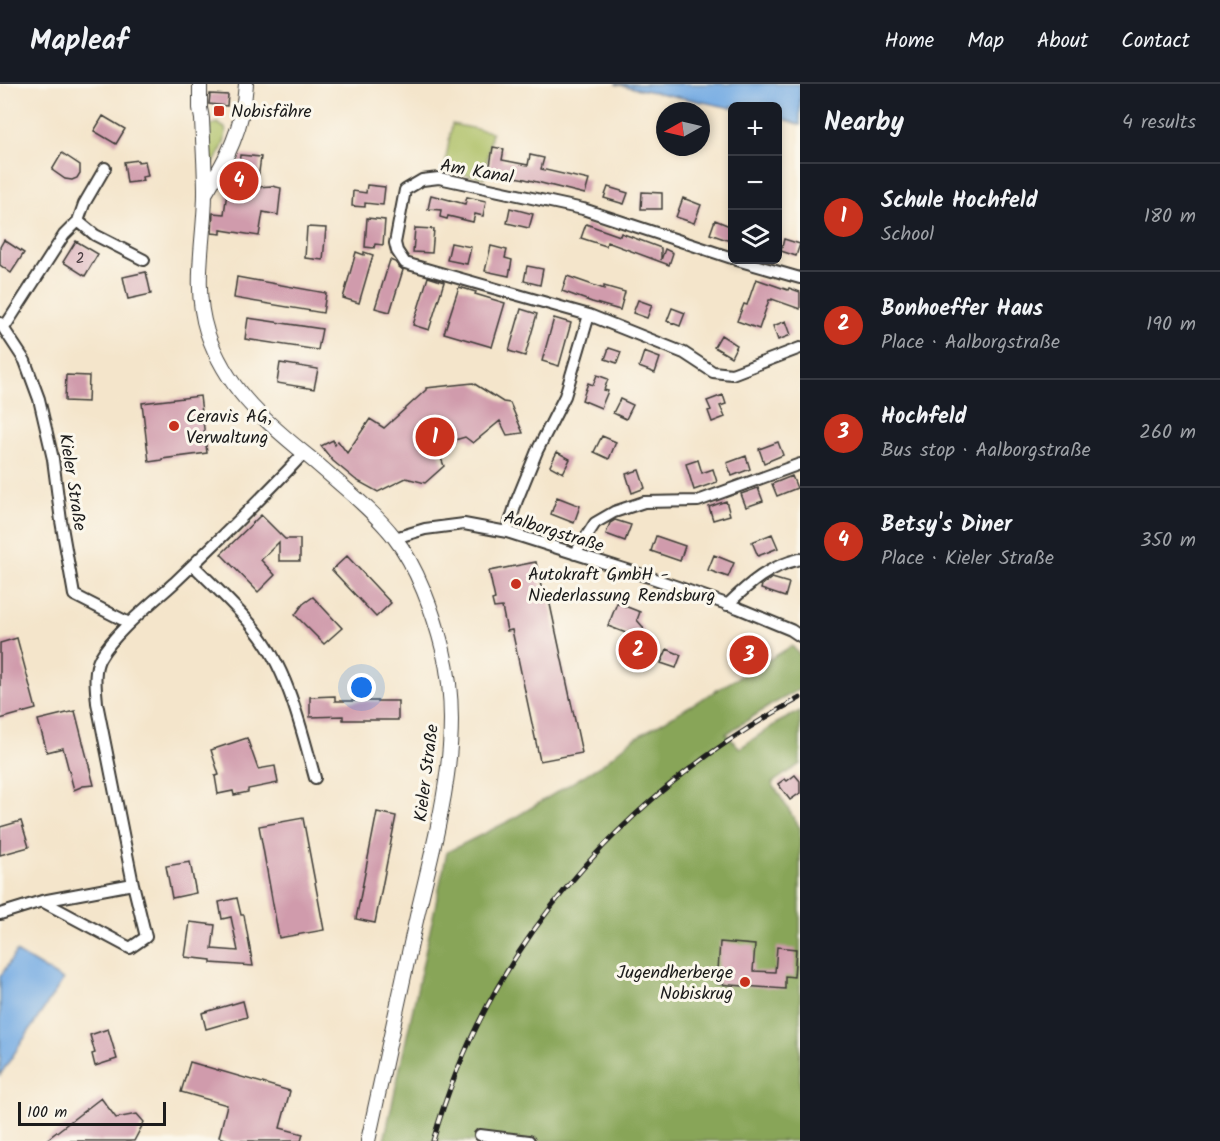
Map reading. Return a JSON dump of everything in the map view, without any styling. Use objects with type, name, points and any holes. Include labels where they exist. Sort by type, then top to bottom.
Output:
[{"type":"main road","name":"Kieler Straße","points":[[200,85],[205,194],[199,290],[206,329],[215,353],[226,374],[267,422],[374,513],[395,538],[418,579],[436,625],[448,677],[451,700],[448,768],[435,843],[368,1141]]},
{"type":"main road","name":"Kieler Straße","points":[[205,194],[225,162],[239,126],[245,90]]},
{"type":"street","points":[[2,326],[64,235],[78,221],[84,204],[105,168]]},
{"type":"street","name":"Am Kanal","points":[[728,257],[583,210],[439,178],[422,180],[405,190],[395,243],[405,263],[589,315],[684,353],[713,372],[732,374],[800,348]]},
{"type":"street","points":[[78,221],[95,235],[144,260]]},
{"type":"street","points":[[751,264],[800,278]]},
{"type":"street","points":[[507,532],[517,500],[537,452],[565,396],[589,315]]},
{"type":"street","name":"Kieler Straße","points":[[2,326],[25,361],[39,399],[53,459],[74,596],[129,623]]},
{"type":"street","points":[[42,902],[130,948],[146,937],[133,884],[97,704],[95,678],[99,660],[129,623],[193,565],[304,453]]},
{"type":"street","points":[[575,554],[595,523],[614,512],[644,502],[698,501],[800,464]]},
{"type":"street","name":"Aalborgstraße","points":[[395,538],[425,529],[464,524],[507,532],[727,604],[791,630],[800,636]]},
{"type":"street","points":[[727,604],[751,582],[771,569],[800,560]]},
{"type":"street","points":[[193,565],[255,629],[271,654],[295,706],[315,778]]},
{"type":"street","points":[[0,914],[42,902],[133,884]]},
{"type":"street","points":[[480,1135],[529,1141]]},
{"type":"green space","points":[[217,123],[225,128],[226,133],[210,170],[209,126]]},
{"type":"green space","points":[[452,124],[492,132],[484,178],[446,171]]},
{"type":"green space","points":[[792,646],[800,655],[800,689],[726,734],[740,748],[777,723],[800,711],[800,764],[772,783],[800,828],[800,1141],[384,1141],[447,852],[511,820],[603,764],[630,741]]},
{"type":"water","points":[[615,84],[800,84],[800,125],[782,118],[782,102],[728,102],[728,107]]},
{"type":"water","points":[[16,952],[63,980],[0,1075],[0,977]]},
{"type":"building","points":[[210,94],[228,95],[227,106],[209,104]]},
{"type":"building","points":[[103,116],[125,129],[116,144],[94,131]]},
{"type":"building","points":[[493,147],[504,149],[502,160],[528,165],[530,155],[544,158],[541,169],[589,180],[585,194],[489,172]]},
{"type":"building","points":[[62,153],[80,165],[77,178],[65,179],[52,170]]},
{"type":"building","points":[[240,155],[261,157],[257,187],[281,188],[278,215],[263,212],[259,236],[221,230],[221,234],[212,233],[213,213],[224,214],[228,185],[224,184],[224,179],[228,173],[238,174]]},
{"type":"building","points":[[138,160],[138,162],[145,161],[148,176],[142,177],[143,181],[127,183],[124,162]]},
{"type":"building","points":[[367,185],[385,187],[383,205],[365,203],[365,207],[352,206],[353,191],[366,193]]},
{"type":"building","points":[[608,187],[628,193],[624,204],[604,198]]},
{"type":"building","points":[[642,192],[662,193],[662,209],[641,209]]},
{"type":"building","points":[[431,195],[465,204],[467,197],[486,201],[483,216],[475,214],[473,222],[448,216],[447,219],[440,217],[441,210],[428,209]]},
{"type":"building","points":[[683,198],[701,205],[694,223],[676,217]]},
{"type":"building","points":[[510,208],[533,214],[529,228],[507,223]]},
{"type":"building","points":[[367,218],[385,220],[383,245],[375,244],[374,248],[365,247]]},
{"type":"building","points":[[715,220],[728,225],[728,240],[710,234]]},
{"type":"building","points":[[586,224],[620,236],[621,233],[661,248],[661,260],[665,249],[673,253],[669,265],[607,242],[606,246],[581,238]]},
{"type":"building","points":[[307,227],[326,228],[323,260],[305,258]]},
{"type":"building","points":[[415,228],[434,229],[432,253],[413,252]]},
{"type":"building","points":[[784,239],[800,244],[796,256],[782,251]]},
{"type":"building","points":[[4,240],[24,253],[11,273],[0,265],[0,247]]},
{"type":"building","points":[[76,241],[98,254],[85,276],[63,262]]},
{"type":"building","points":[[451,243],[471,247],[467,264],[447,260]]},
{"type":"building","points":[[491,246],[507,250],[505,258],[512,260],[509,276],[485,271]]},
{"type":"building","points":[[356,252],[373,255],[359,303],[343,298]]},
{"type":"building","points":[[390,260],[403,270],[390,312],[375,308]]},
{"type":"building","points":[[527,266],[543,269],[540,285],[524,281]]},
{"type":"building","points":[[146,272],[151,294],[128,299],[123,277]]},
{"type":"building","points":[[567,276],[604,289],[604,286],[625,292],[620,310],[562,291]]},
{"type":"building","points":[[237,277],[326,293],[323,313],[234,298]]},
{"type":"building","points":[[428,277],[444,282],[429,330],[413,325]]},
{"type":"building","points":[[756,279],[800,292],[800,309],[772,299],[769,300],[759,329],[737,321],[744,304],[747,305]]},
{"type":"building","points":[[459,287],[505,303],[492,347],[444,333]]},
{"type":"building","points":[[638,300],[652,305],[647,318],[633,313]]},
{"type":"building","points":[[672,308],[685,313],[680,326],[667,321]]},
{"type":"building","points":[[521,309],[537,314],[525,356],[509,351]]},
{"type":"building","points":[[248,318],[322,329],[318,350],[245,339]]},
{"type":"building","points":[[554,318],[571,323],[559,366],[542,361]]},
{"type":"building","points":[[786,321],[791,335],[778,340],[773,326]]},
{"type":"building","points":[[721,335],[737,345],[731,357],[714,347]]},
{"type":"building","points":[[609,348],[621,352],[617,363],[605,359]]},
{"type":"building","points":[[644,352],[660,358],[655,373],[639,367]]},
{"type":"building","points":[[280,363],[318,369],[314,389],[277,383]]},
{"type":"building","points":[[66,375],[89,376],[88,402],[65,401]]},
{"type":"building","points":[[597,375],[608,379],[604,390],[608,391],[601,408],[582,400],[588,383],[593,385]]},
{"type":"building","points":[[473,383],[503,402],[510,403],[523,433],[507,435],[500,421],[473,443],[465,437],[437,447],[444,466],[425,483],[406,478],[378,492],[356,480],[333,461],[321,446],[333,440],[335,445],[338,441],[347,453],[370,419],[384,428],[426,388]]},
{"type":"building","points":[[723,395],[726,404],[720,406],[725,417],[712,422],[708,411],[711,410],[707,401]]},
{"type":"building","name":"Ceravis AG, Verwaltung","points":[[200,396],[207,453],[149,462],[142,403]]},
{"type":"building","points":[[620,399],[633,405],[626,419],[613,413]]},
{"type":"building","points":[[602,436],[616,442],[609,459],[594,452]]},
{"type":"building","points":[[778,442],[783,455],[764,463],[759,449]]},
{"type":"building","points":[[557,452],[570,459],[563,473],[550,466]]},
{"type":"building","points":[[746,456],[750,469],[732,476],[727,463]]},
{"type":"building","points":[[698,460],[702,473],[713,469],[717,482],[694,490],[686,464]]},
{"type":"building","points":[[639,470],[645,488],[632,493],[626,474]]},
{"type":"building","points":[[792,476],[797,488],[777,496],[772,484]]},
{"type":"building","points":[[758,488],[763,501],[746,507],[741,494]]},
{"type":"building","points":[[557,497],[580,506],[574,523],[551,514]]},
{"type":"building","points":[[726,501],[730,515],[713,520],[709,507]]},
{"type":"building","points":[[261,515],[285,539],[300,539],[300,561],[279,561],[279,542],[261,560],[275,575],[258,592],[221,554]]},
{"type":"building","points":[[615,520],[631,525],[625,541],[606,534],[610,523]]},
{"type":"building","points":[[772,534],[778,548],[758,556],[752,542]]},
{"type":"building","points":[[656,536],[685,546],[680,561],[651,551]]},
{"type":"building","points":[[714,555],[734,563],[728,577],[708,570]]},
{"type":"building","points":[[347,556],[391,603],[376,617],[332,570]]},
{"type":"building","points":[[536,562],[543,596],[548,595],[582,753],[540,761],[512,630],[507,631],[502,607],[494,608],[492,600],[495,599],[489,571]]},
{"type":"building","points":[[772,578],[789,583],[785,597],[761,589],[762,585]]},
{"type":"building","points":[[313,597],[342,628],[324,644],[295,615],[303,604]]},
{"type":"building","points":[[617,603],[640,612],[637,620],[643,627],[645,641],[652,643],[645,660],[625,652],[631,635],[608,626]]},
{"type":"building","points":[[17,638],[36,709],[0,719],[0,643]]},
{"type":"building","points":[[667,649],[681,655],[676,668],[661,663]]},
{"type":"building","points":[[335,696],[335,701],[398,701],[398,720],[343,720],[343,716],[310,717],[310,697]]},
{"type":"building","points":[[75,711],[94,785],[74,790],[63,748],[47,752],[38,720]]},
{"type":"building","points":[[247,738],[258,769],[275,766],[278,783],[248,789],[248,792],[234,795],[233,791],[218,794],[215,776],[219,775],[211,750]]},
{"type":"building","points":[[795,775],[800,781],[800,793],[790,800],[778,784]]},
{"type":"building","points":[[377,812],[396,816],[375,923],[356,919]]},
{"type":"building","points":[[303,818],[324,930],[279,938],[259,826]]},
{"type":"building","points":[[21,821],[29,847],[0,855],[0,827]]},
{"type":"building","points":[[190,862],[196,893],[172,898],[166,866]]},
{"type":"building","points":[[237,898],[241,915],[244,915],[253,966],[211,963],[211,960],[185,957],[190,922],[215,925],[212,949],[238,951],[231,917],[222,919],[219,902]]},
{"type":"building","points":[[720,942],[755,945],[753,971],[775,972],[777,947],[796,949],[794,977],[785,976],[785,989],[717,984]]},
{"type":"building","points":[[243,1001],[247,1017],[206,1029],[202,1013]]},
{"type":"building","points":[[108,1029],[117,1059],[95,1066],[92,1054],[95,1053],[90,1035]]},
{"type":"building","points":[[190,1062],[290,1091],[280,1128],[303,1134],[301,1141],[232,1141],[219,1137],[227,1105],[181,1092]]},
{"type":"building","points":[[101,1098],[116,1118],[137,1114],[144,1122],[134,1141],[45,1141]]},
{"type":"railway","points":[[433,1141],[457,1070],[489,1003],[527,940],[571,882],[621,828],[676,780],[736,736],[800,698]]},
{"type":"place","name":"Nobisfähre","points":[[219,111]]},
{"type":"place","name":"Betsy's Diner","points":[[239,181]]},
{"type":"place","name":"Ceravis AG, Verwaltung","points":[[174,426]]},
{"type":"place","name":"Schule Hochfeld","points":[[435,437]]},
{"type":"place","name":"Autokraft GmbH - Niederlassung Rendsburg","points":[[516,584]]},
{"type":"place","name":"Bonhoeffer Haus","points":[[638,650]]},
{"type":"place","name":"Hochfeld","points":[[749,655]]},
{"type":"place","name":"Jugendherberge Nobiskrug","points":[[745,982]]}]
